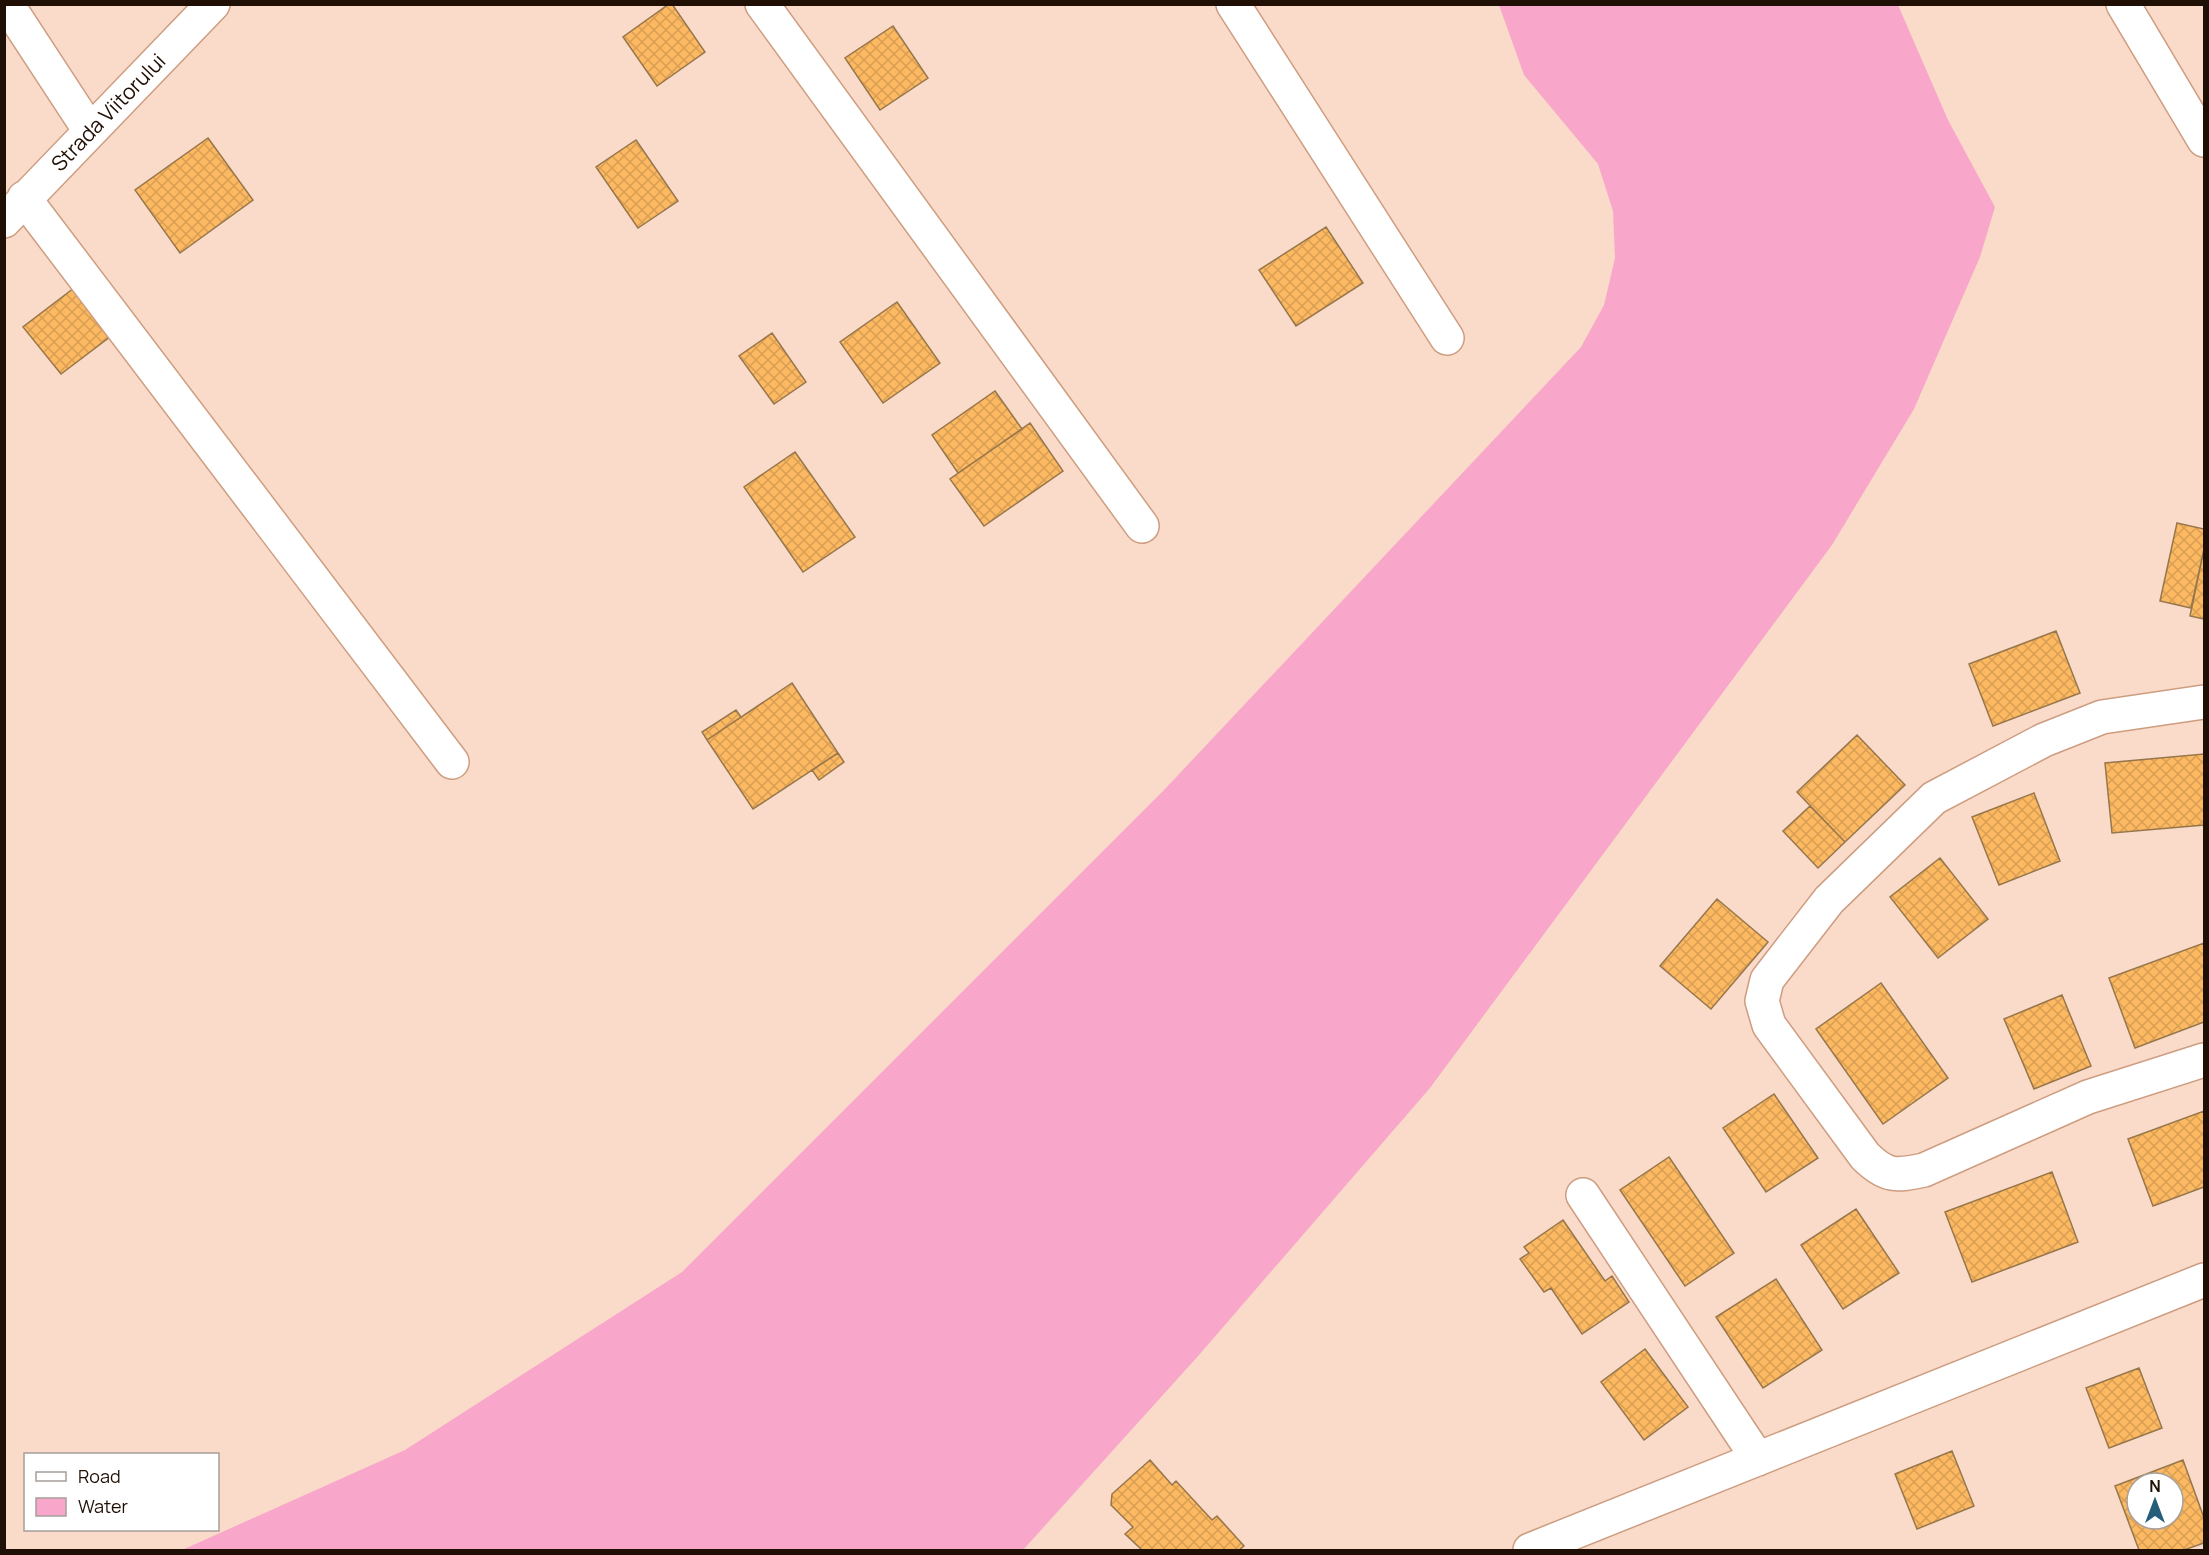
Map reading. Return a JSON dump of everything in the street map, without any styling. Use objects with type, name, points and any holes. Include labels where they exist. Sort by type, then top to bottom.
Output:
[{"type":"street","points":[[7,4],[90,131]]},
{"type":"street","name":"Strada Viitorului","points":[[14,209],[213,4]]},
{"type":"street","points":[[762,4],[1142,526]]},
{"type":"street","points":[[1233,4],[1447,338]]},
{"type":"street","points":[[2122,4],[2205,140]]},
{"type":"street","points":[[14,209],[452,762]]},
{"type":"street","points":[[2205,702],[2102,717],[2044,740],[1934,798],[1829,900],[1767,980],[1762,1000],[1768,1025],[1865,1156],[1877,1168],[1889,1174],[1924,1170],[2088,1097],[2205,1060]]},
{"type":"street","points":[[1583,1195],[1758,1459]]},
{"type":"street","points":[[1530,1551],[2205,1280]]},
{"type":"water","points":[[1499,5],[1898,5],[1948,120],[1995,207],[1980,257],[1914,409],[1832,545],[1430,1088],[1199,1355],[1023,1550],[182,1550],[405,1450],[682,1272],[1164,790],[1581,347],[1604,305],[1615,258],[1613,211],[1598,164],[1524,75]]},
{"type":"building","points":[[672,4],[705,52],[657,86],[623,37]]},
{"type":"building","points":[[893,26],[928,78],[880,110],[845,58]]},
{"type":"building","points":[[208,138],[253,200],[180,253],[135,190]]},
{"type":"building","points":[[636,140],[678,201],[638,228],[596,167]]},
{"type":"building","points":[[1326,227],[1363,283],[1296,326],[1259,270]]},
{"type":"building","points":[[74,288],[111,336],[61,374],[23,327]]},
{"type":"building","points":[[897,302],[940,363],[883,403],[840,342]]},
{"type":"building","points":[[772,333],[806,382],[774,404],[739,356]]},
{"type":"building","points":[[995,391],[1022,429],[958,473],[932,435]]},
{"type":"building","points":[[1030,423],[1063,471],[984,526],[950,479]]},
{"type":"building","points":[[795,452],[855,537],[803,572],[744,487]]},
{"type":"building","points":[[2177,523],[2204,529],[2204,549],[2191,608],[2160,601]]},
{"type":"building","points":[[2204,549],[2204,619],[2190,616]]},
{"type":"building","points":[[2056,631],[2080,693],[1993,726],[1969,664]]},
{"type":"building","points":[[792,683],[838,753],[753,809],[707,740]]},
{"type":"building","points":[[736,710],[741,717],[707,740],[702,732]]},
{"type":"building","points":[[1857,735],[1905,785],[1845,842],[1797,792]]},
{"type":"building","points":[[838,753],[844,762],[819,780],[812,770]]},
{"type":"building","points":[[2204,754],[2204,825],[2112,833],[2105,763]]},
{"type":"building","points":[[2034,793],[2060,861],[1999,885],[1972,817]]},
{"type":"building","points":[[1810,806],[1845,842],[1818,868],[1783,831]]},
{"type":"building","points":[[1940,858],[1988,919],[1938,958],[1890,897]]},
{"type":"building","points":[[1717,899],[1768,942],[1711,1009],[1660,966]]},
{"type":"building","points":[[2204,943],[2204,1022],[2135,1048],[2109,978]]},
{"type":"building","points":[[1881,983],[1948,1078],[1883,1124],[1816,1029]]},
{"type":"building","points":[[2062,995],[2091,1066],[2034,1089],[2004,1019]]},
{"type":"building","points":[[1774,1094],[1818,1158],[1766,1192],[1723,1128]]},
{"type":"building","points":[[2204,1111],[2204,1187],[2153,1206],[2128,1139]]},
{"type":"building","points":[[1669,1157],[1734,1253],[1685,1286],[1620,1190]]},
{"type":"building","points":[[2052,1172],[2078,1242],[1972,1282],[1945,1212]]},
{"type":"building","points":[[1856,1209],[1899,1273],[1843,1309],[1801,1245]]},
{"type":"building","points":[[1563,1220],[1605,1281],[1612,1276],[1629,1302],[1582,1334],[1551,1288],[1544,1292],[1520,1259],[1529,1253],[1524,1247]]},
{"type":"building","points":[[1776,1279],[1822,1350],[1763,1388],[1716,1317]]},
{"type":"building","points":[[1645,1349],[1688,1407],[1644,1440],[1601,1382]]},
{"type":"building","points":[[2139,1368],[2162,1428],[2109,1448],[2086,1388]]},
{"type":"building","points":[[1952,1451],[1974,1506],[1917,1529],[1895,1474]]},
{"type":"building","points":[[1150,1460],[1172,1485],[1176,1481],[1212,1520],[1217,1516],[1244,1546],[1239,1550],[1142,1550],[1125,1534],[1133,1527],[1111,1505],[1112,1494]]},
{"type":"building","points":[[2183,1460],[2204,1518],[2204,1543],[2184,1550],[2139,1550],[2132,1531],[2185,1531],[2185,1471],[2154,1471]]},
{"type":"building","points":[[2125,1482],[2125,1513],[2115,1486]]}]
